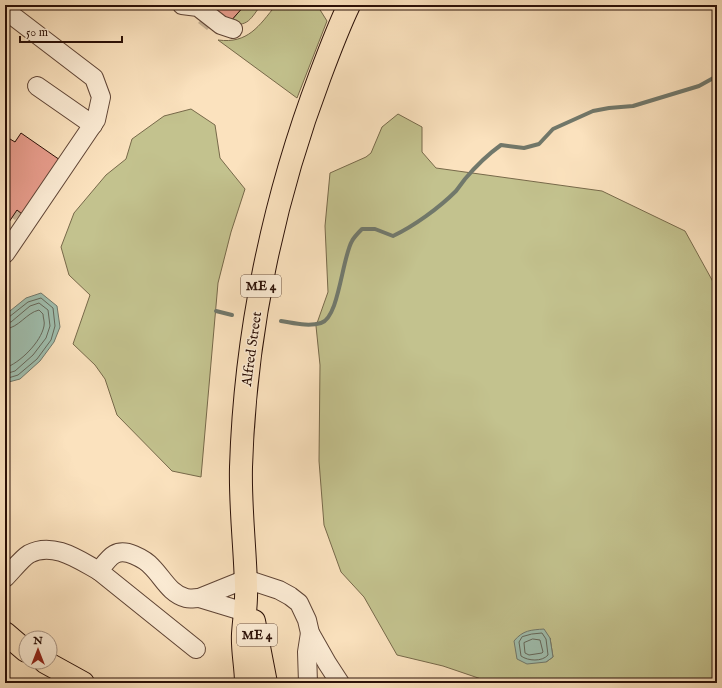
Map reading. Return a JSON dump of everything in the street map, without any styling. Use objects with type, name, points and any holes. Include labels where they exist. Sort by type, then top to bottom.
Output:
[{"type":"main road","name":"Alfred Street","points":[[246,683],[243,636],[246,583],[243,542],[241,468],[245,398],[261,289],[278,210],[300,132],[342,8]]},
{"type":"main road","name":"Alfred Street","points":[[246,583],[266,683]]},
{"type":"main road","points":[[5,633],[18,644]]},
{"type":"main road","points":[[233,683],[243,636]]},
{"type":"main road","points":[[58,669],[83,683]]},
{"type":"main road","points":[[45,670],[57,683]]},
{"type":"lane","points":[[182,5],[202,7],[221,25],[239,29]]},
{"type":"lane","points":[[5,10],[94,78],[101,97],[96,120],[93,125],[5,254]]},
{"type":"lane","points":[[36,86],[93,125]]},
{"type":"lane","points":[[5,578],[29,554],[40,550],[55,550],[72,556],[98,571],[196,649]]},
{"type":"lane","points":[[98,571],[110,557],[119,552],[128,553],[144,560],[153,568],[165,584],[186,598],[199,598],[245,612]]},
{"type":"lane","points":[[199,598],[246,583],[273,588],[290,596],[299,603],[307,620],[310,633],[340,683]]},
{"type":"lane","points":[[308,683],[307,652],[310,633]]},
{"type":"shaded area","points":[[245,5],[261,5],[245,23],[229,23]]},
{"type":"shaded area","points":[[276,5],[317,5],[327,21],[297,98],[218,40],[228,41],[237,39],[252,32]]},
{"type":"shaded area","points":[[191,109],[215,125],[220,158],[245,189],[231,232],[218,283],[201,477],[172,471],[117,415],[105,379],[95,365],[73,344],[90,295],[69,275],[61,247],[74,213],[106,175],[126,159],[132,139],[164,116]]},
{"type":"shaded area","points":[[398,114],[422,127],[422,152],[436,168],[602,191],[685,231],[717,289],[717,683],[493,683],[443,666],[397,655],[364,597],[341,572],[324,525],[319,461],[320,365],[316,326],[328,292],[325,226],[330,173],[366,157],[371,153],[382,127]],"holes":[[[550,638],[553,657],[546,662]]]},
{"type":"water","points":[[41,293],[57,306],[60,327],[54,342],[40,361],[20,379],[5,383],[5,315],[26,298]]},
{"type":"water","points":[[544,629],[550,638],[553,657],[546,662],[527,664],[517,659],[514,641],[517,637],[531,630]]},
{"type":"building","points":[[210,5],[245,5],[229,23],[204,16],[212,6]]},
{"type":"building","points":[[21,133],[60,160],[22,214],[17,210],[5,228],[5,136],[15,142]]},
{"type":"waterway","points":[[281,321],[311,325],[321,323],[327,319],[332,310],[340,286],[345,260],[356,235],[362,229],[375,229],[393,236],[409,227],[442,204],[456,191],[478,165],[501,145],[524,148],[539,144],[553,129],[593,111],[633,106],[699,86],[717,76]]},
{"type":"waterway","points":[[216,311],[232,315]]}]
